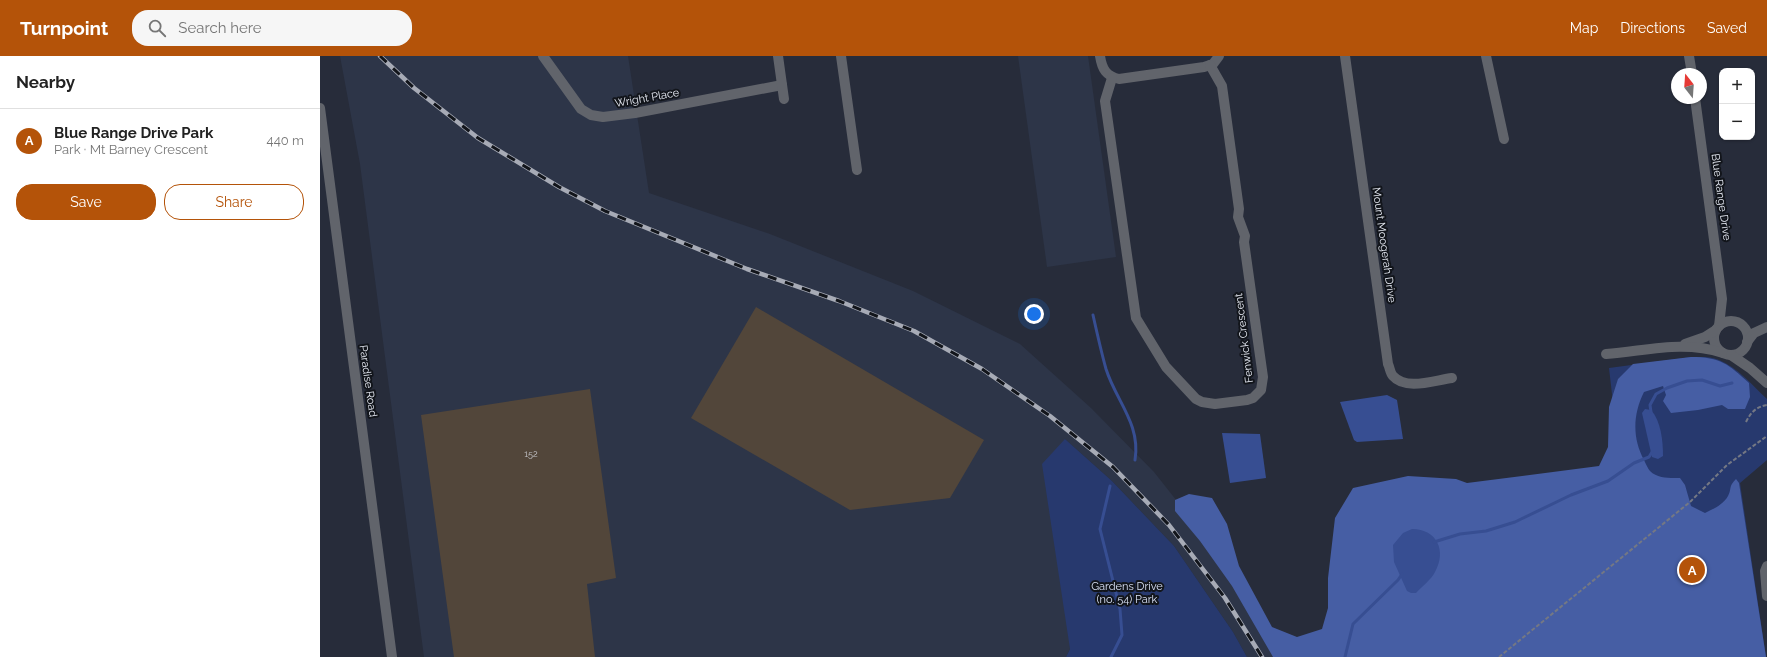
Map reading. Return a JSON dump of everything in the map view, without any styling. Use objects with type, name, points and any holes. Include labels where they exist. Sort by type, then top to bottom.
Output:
[{"type":"street","name":"Wright Place","points":[[543,56],[581,109],[591,115],[603,117],[635,113],[782,85]]},
{"type":"street","points":[[778,56],[784,99]]},
{"type":"street","points":[[841,56],[857,170]]},
{"type":"street","points":[[1100,56],[1103,69],[1112,78],[1119,80],[1210,65],[1219,56]]},
{"type":"street","name":"Mount Moogerah Drive","points":[[1344,56],[1388,364],[1392,375],[1401,382],[1411,384],[1452,378]]},
{"type":"street","points":[[1486,56],[1504,139]]},
{"type":"street","points":[[1689,56],[1691,68]]},
{"type":"street","name":"Fenwick Crescent","points":[[1112,78],[1106,92],[1105,101],[1136,318],[1166,367],[1196,399],[1208,404],[1221,404],[1253,398],[1261,390],[1263,377],[1244,242],[1246,236],[1238,217],[1239,209],[1222,86],[1210,65]]},
{"type":"street","name":"Blue Range Drive","points":[[1696,104],[1722,299]]},
{"type":"street","name":"Paradise Road","points":[[320,108],[392,657]]},
{"type":"street","points":[[1722,299],[1728,311],[1747,334],[1745,357],[1750,368]]},
{"type":"street","points":[[1722,299],[1718,328],[1714,336],[1718,349],[1750,368],[1767,383]]},
{"type":"street","points":[[1681,346],[1705,337],[1730,321],[1739,324],[1767,327]]},
{"type":"street","points":[[1606,354],[1681,346],[1706,348],[1727,354],[1738,353],[1746,345],[1754,333],[1767,327]]},
{"type":"street","points":[[1767,566],[1765,571],[1767,596]]},
{"type":"path","points":[[1746,422],[1750,413],[1767,405]]},
{"type":"path","points":[[1499,657],[1690,502],[1727,465],[1767,436]]},
{"type":"shaded area","points":[[340,56],[628,56],[649,193],[770,234],[913,291],[1020,344],[1091,408],[1154,472],[1207,539],[1281,657],[1247,657],[1233,632],[1174,546],[1112,481],[1065,439],[1070,649],[1066,657],[424,657],[360,164]]},
{"type":"shaded area","points":[[1018,56],[1088,56],[1116,257],[1047,267]]},
{"type":"shaded area","points":[[1691,357],[1717,360],[1729,366],[1749,383],[1750,397],[1745,409],[1728,409],[1722,405],[1698,410],[1671,413],[1663,401],[1666,395],[1663,386],[1644,392],[1640,400],[1635,426],[1637,443],[1650,471],[1661,477],[1680,478],[1685,485],[1691,506],[1705,513],[1723,502],[1728,496],[1731,486],[1736,479],[1739,483],[1766,657],[1273,657],[1232,586],[1200,541],[1175,511],[1175,500],[1189,494],[1212,498],[1227,524],[1239,566],[1272,627],[1297,637],[1322,629],[1328,608],[1328,578],[1335,518],[1353,488],[1408,476],[1456,479],[1467,483],[1599,466],[1608,447],[1609,407],[1618,379],[1633,364]]},
{"type":"shaded area","points":[[1387,395],[1397,400],[1403,439],[1357,442],[1354,440],[1340,402]]},
{"type":"shaded area","points":[[1645,409],[1651,410],[1659,425],[1662,438],[1663,456],[1658,459],[1652,457],[1642,413]]},
{"type":"shaded area","points":[[1222,433],[1260,434],[1266,478],[1230,483]]},
{"type":"shaded area","points":[[1412,529],[1421,530],[1428,533],[1433,537],[1440,549],[1440,556],[1435,572],[1416,593],[1407,591],[1394,562],[1393,545],[1403,533]]},
{"type":"green space","points":[[1691,357],[1712,358],[1726,363],[1744,377],[1767,399],[1767,460],[1740,483],[1766,657],[1642,657],[1609,368]]},
{"type":"green space","name":"Gardens Drive (no. 54) Park","points":[[1065,439],[1112,481],[1174,546],[1233,632],[1247,657],[1066,657],[1070,649],[1042,464]]},
{"type":"building","points":[[756,307],[984,440],[950,498],[850,510],[691,418]]},
{"type":"building","points":[[590,389],[616,578],[587,584],[595,657],[454,657],[421,415]]},
{"type":"waterway","points":[[1093,315],[1110,381],[1131,424],[1136,447],[1135,460]]},
{"type":"waterway","points":[[1651,412],[1650,405],[1656,394],[1667,388],[1687,381],[1702,380],[1720,386],[1732,383]]},
{"type":"waterway","points":[[1434,542],[1460,534],[1486,531],[1515,522],[1571,495],[1608,481],[1634,463],[1649,457],[1652,452]]},
{"type":"waterway","points":[[1110,486],[1100,529],[1120,609],[1122,635],[1111,657]]},
{"type":"waterway","points":[[1345,657],[1353,624],[1398,580],[1402,574]]},
{"type":"railway","points":[[380,56],[414,88],[478,138],[559,187],[605,211],[747,269],[839,301],[914,331],[982,369],[1050,416],[1113,467],[1169,525],[1225,598],[1262,657]]},
{"type":"place","name":"Blue Range Drive Park","points":[[1692,570]]}]
